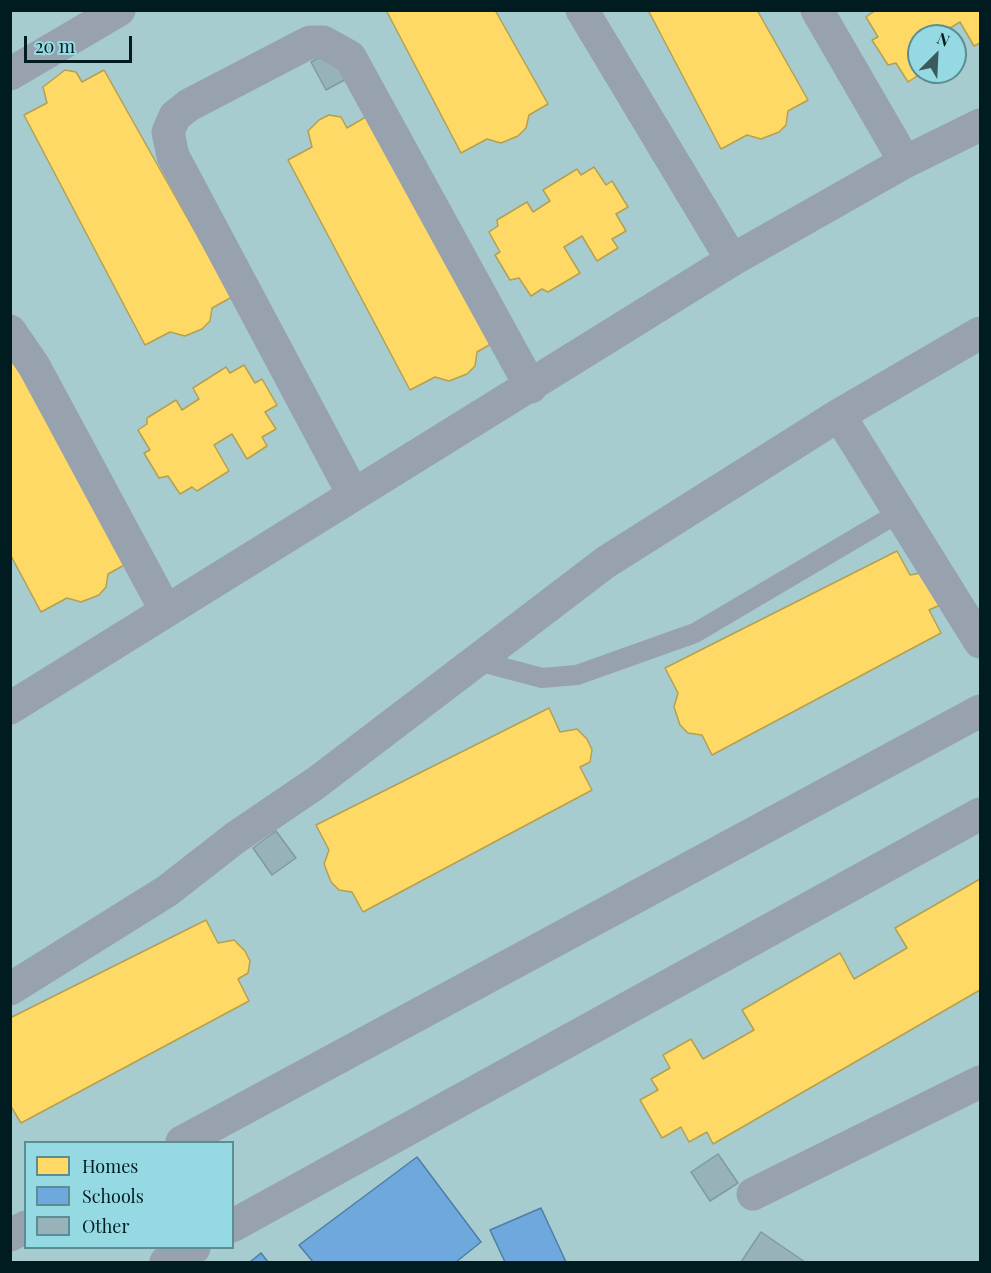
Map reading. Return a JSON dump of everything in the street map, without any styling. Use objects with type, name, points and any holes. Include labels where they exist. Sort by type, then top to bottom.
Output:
[{"type":"street","points":[[10,74],[119,10]]},
{"type":"street","points":[[582,10],[732,260]]},
{"type":"street","points":[[817,10],[905,162]]},
{"type":"street","points":[[353,494],[173,156],[168,132],[174,116],[189,105],[310,42],[322,42],[350,57],[531,387]]},
{"type":"street","points":[[10,708],[353,494],[531,387],[732,260],[905,162],[981,125]]},
{"type":"street","points":[[10,331],[34,366],[166,611]]},
{"type":"street","points":[[10,989],[167,891],[235,838],[316,783],[606,562],[839,415],[981,333]]},
{"type":"street","points":[[839,415],[981,642]]},
{"type":"street","points":[[186,1141],[981,711]]},
{"type":"street","points":[[234,1225],[981,814]]},
{"type":"street","points":[[753,1194],[981,1082]]},
{"type":"street","points":[[10,1236],[24,1228]]},
{"type":"street","points":[[166,1263],[192,1249]]},
{"type":"lane","points":[[478,661],[542,678],[577,675],[662,645],[695,633],[900,512]]},
{"type":"building: Homes","points":[[386,10],[495,10],[548,104],[529,115],[526,128],[518,136],[501,143],[487,139],[461,153]]},
{"type":"building: Homes","points":[[648,10],[757,10],[808,100],[788,111],[786,125],[779,132],[761,139],[747,135],[721,149]]},
{"type":"building: Homes","points":[[876,10],[980,10],[980,43],[974,46],[967,34],[967,24],[960,22],[957,24],[907,24],[907,80],[896,63],[888,65],[872,40],[878,37],[866,17]]},
{"type":"building: Homes","points":[[65,70],[76,72],[82,82],[104,70],[232,297],[212,308],[210,321],[202,329],[185,336],[170,332],[145,345],[24,115],[47,103],[43,87]]},
{"type":"building: Homes","points":[[329,115],[341,117],[347,128],[369,115],[496,341],[477,352],[475,366],[467,374],[449,381],[435,377],[410,390],[288,160],[312,147],[308,131],[319,120]]},
{"type":"building: Homes","points":[[594,167],[606,185],[612,181],[628,207],[616,214],[626,231],[612,239],[618,248],[597,261],[582,236],[564,247],[580,273],[548,292],[542,289],[531,296],[519,278],[510,280],[495,255],[500,252],[489,232],[498,226],[497,220],[527,202],[533,212],[550,201],[543,190],[577,169],[581,175]]},
{"type":"building: Homes","points":[[10,355],[128,563],[108,574],[106,587],[99,595],[81,602],[67,598],[41,612],[10,554]]},
{"type":"building: Homes","points":[[244,365],[255,383],[262,379],[277,405],[265,412],[276,429],[262,437],[267,446],[247,459],[232,434],[214,445],[229,471],[197,491],[192,487],[180,494],[168,476],[159,478],[144,453],[150,450],[138,430],[147,424],[147,418],[176,400],[182,410],[199,399],[193,388],[226,367],[230,373]]},
{"type":"building: Homes","points":[[897,551],[910,575],[926,572],[940,605],[929,610],[941,633],[712,755],[702,735],[688,733],[680,725],[674,707],[678,693],[665,668]]},
{"type":"building: Homes","points":[[549,708],[560,732],[577,729],[587,739],[592,750],[590,762],[580,767],[592,790],[363,912],[352,892],[339,890],[331,882],[324,864],[329,850],[316,825]]},
{"type":"building: Homes","points":[[980,879],[980,990],[713,1144],[707,1132],[689,1142],[681,1127],[662,1138],[640,1100],[658,1090],[651,1079],[670,1068],[663,1055],[691,1039],[703,1059],[754,1030],[742,1010],[840,953],[854,979],[907,948],[895,928]]},
{"type":"building: Homes","points":[[206,920],[218,943],[234,940],[245,951],[250,961],[248,973],[238,979],[249,1001],[21,1123],[10,1105],[10,1018]]},
{"type":"building: Schools","points":[[417,1157],[481,1242],[456,1262],[313,1262],[299,1245]]},
{"type":"building: Schools","points":[[541,1208],[566,1262],[505,1262],[490,1230]]},
{"type":"building: Schools","points":[[261,1253],[268,1262],[250,1262]]},
{"type":"building: Other","points":[[332,50],[348,78],[326,90],[311,62]]},
{"type":"building: Other","points":[[276,831],[296,858],[272,875],[253,848]]},
{"type":"building: Other","points":[[718,1154],[738,1183],[710,1201],[691,1172]]},
{"type":"building: Other","points":[[761,1232],[805,1262],[741,1262]]}]
